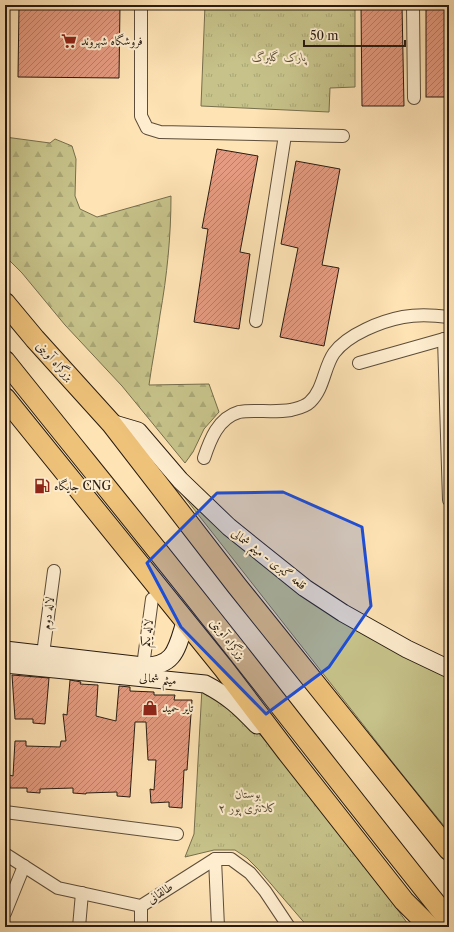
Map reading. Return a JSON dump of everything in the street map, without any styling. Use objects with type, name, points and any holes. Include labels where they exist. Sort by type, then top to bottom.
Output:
[{"type":"highway","name":"بزرگراه آوینی","points":[[5,303],[35,339],[111,423],[237,586],[449,850]]},
{"type":"highway","name":"بزرگراه آوینی","points":[[5,361],[148,538],[449,920]]},
{"type":"highway","points":[[5,398],[224,669],[404,901],[430,927]]},
{"type":"highway","points":[[404,901],[419,927]]},
{"type":"main road","name":"قلعه گبری - میثم شمالی","points":[[111,423],[138,432],[180,480],[229,527],[305,588],[343,613],[407,649],[449,669]]},
{"type":"main road","name":"میثم شمالی","points":[[5,650],[154,666],[166,662],[174,653],[185,622]]},
{"type":"main road","name":"میثم شمالی","points":[[5,664],[205,684],[237,704],[257,725],[287,752]]},
{"type":"street","points":[[140,5],[141,116],[147,128],[160,132],[342,136]]},
{"type":"street","points":[[413,5],[414,98]]},
{"type":"street","points":[[256,321],[285,135]]},
{"type":"street","points":[[204,458],[210,438],[219,425],[229,417],[240,412],[284,411],[301,408],[310,402],[319,389],[334,353],[350,338],[382,323],[404,317],[422,315],[449,317]]},
{"type":"street","points":[[358,363],[447,339],[449,500]]},
{"type":"street","name":"لاله دوم","points":[[43,654],[54,571]]},
{"type":"street","name":"لاله یکم","points":[[143,666],[152,599]]},
{"type":"street","points":[[5,812],[177,834]]},
{"type":"street","name":"طالقانی","points":[[5,854],[58,888],[141,906],[215,859]]},
{"type":"street","points":[[218,927],[215,859],[231,859],[250,873],[266,891],[289,927]]},
{"type":"street","points":[[5,913],[24,866]]},
{"type":"street","points":[[79,927],[82,893]]},
{"type":"street","points":[[141,906],[141,927]]},
{"type":"highlighted area","points":[[283,492],[362,527],[371,606],[329,667],[266,714],[181,627],[147,563],[217,493]]},
{"type":"green space","name":"پارک گلبرگ","points":[[205,5],[355,5],[355,87],[330,88],[329,112],[201,106]]},
{"type":"green space","points":[[5,137],[50,143],[55,139],[72,146],[76,159],[75,196],[80,209],[97,217],[171,196],[167,271],[149,385],[209,384],[219,412],[204,429],[193,452],[185,463],[122,386],[65,325],[22,273],[5,256]]},
{"type":"green space","points":[[171,480],[355,629],[429,669],[449,678],[449,832],[398,769]]},
{"type":"green space","name":"بوستان کلانتری پور ۲","points":[[202,688],[254,728],[272,748],[385,892],[410,927],[308,927],[259,870],[247,858],[235,850],[214,850],[185,857],[194,834]]},
{"type":"building","name":"فروشگاه شهروند","points":[[19,5],[120,5],[119,78],[18,77]]},
{"type":"building","points":[[361,5],[402,5],[404,106],[362,106]]},
{"type":"building","points":[[426,5],[449,5],[449,97],[426,97]]},
{"type":"building","points":[[217,149],[258,156],[240,252],[250,254],[239,329],[194,322],[208,229],[202,228]]},
{"type":"building","points":[[296,161],[340,169],[322,265],[339,268],[324,346],[280,337],[298,248],[281,244]]},
{"type":"building","points":[[12,675],[49,678],[45,724],[33,723],[33,719],[15,719]]},
{"type":"building","points":[[70,680],[81,682],[80,684],[98,685],[96,716],[116,721],[119,686],[130,687],[130,691],[154,692],[154,695],[175,695],[174,700],[192,700],[187,770],[184,770],[182,808],[169,807],[169,802],[151,803],[150,789],[154,790],[156,760],[148,760],[146,722],[135,722],[130,797],[117,796],[117,792],[86,794],[73,793],[73,788],[40,789],[40,793],[27,792],[27,788],[10,788],[9,775],[13,776],[15,741],[26,741],[26,746],[60,747],[61,741],[66,741],[63,714],[67,715]]},
{"type":"place","name":"فروشگاه شهروند","points":[[69,41]]},
{"type":"place","name":"جایگاه CNG","points":[[42,486]]},
{"type":"place","name":"تایر حمید","points":[[150,708]]}]
